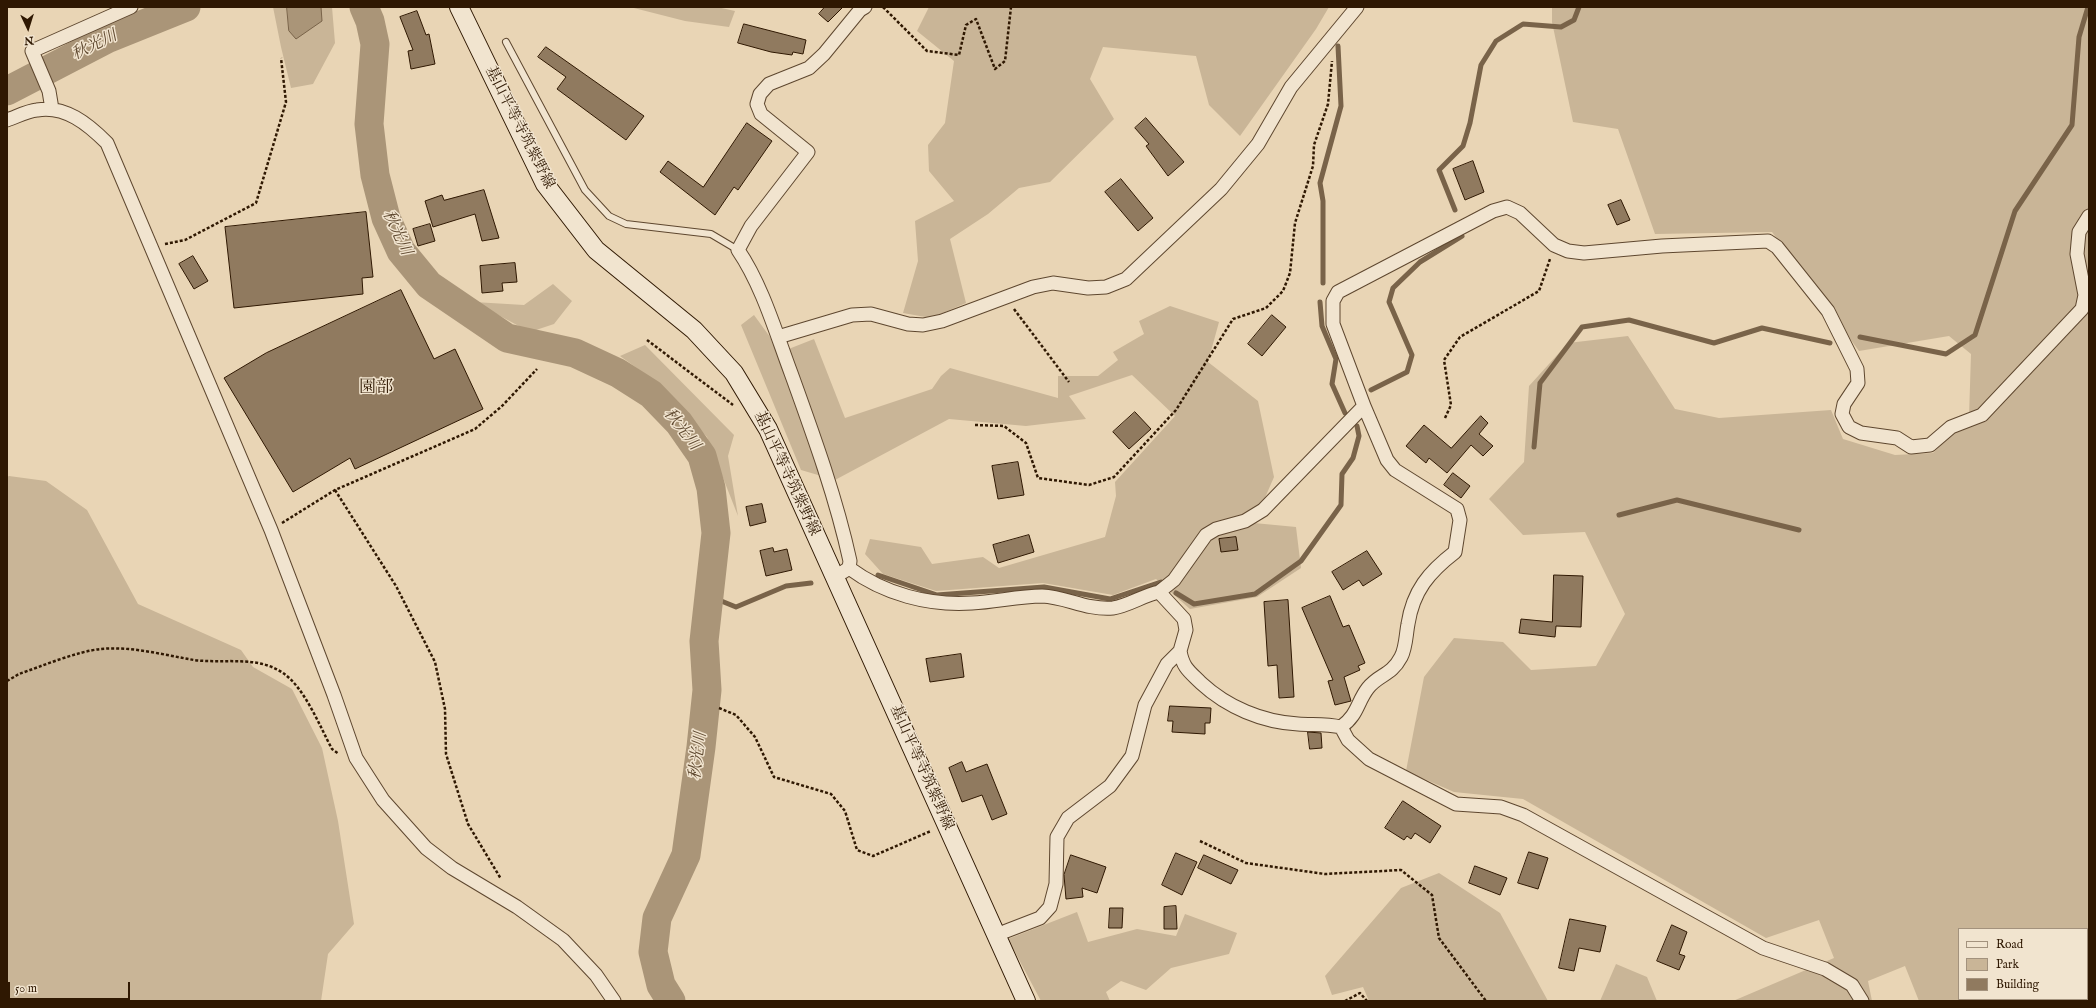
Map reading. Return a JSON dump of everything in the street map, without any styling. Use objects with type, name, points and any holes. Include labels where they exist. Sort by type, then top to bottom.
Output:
[{"type":"main road","name":"基山平等寺筑紫野線","points":[[459,7],[545,184],[596,250],[694,330],[734,373],[768,429],[842,572],[947,825],[1026,1001]]},
{"type":"street","points":[[52,109],[49,91],[32,51],[131,7]]},
{"type":"street","points":[[866,7],[860,10],[824,54],[809,68],[769,84],[760,94],[757,104],[761,114],[808,152],[751,226],[738,250],[748,265],[778,337],[830,487],[850,561],[842,572],[906,596],[941,603],[971,603],[1041,596],[1057,598],[1092,608],[1115,608],[1159,592],[1174,580],[1206,535],[1216,529],[1245,521],[1263,510],[1364,406]]},
{"type":"street","points":[[778,337],[852,315],[870,314],[908,324],[923,325],[942,321],[1033,286],[1053,283],[1088,288],[1106,287],[1126,279],[1184,226],[1226,183],[1258,144],[1291,87],[1357,7]]},
{"type":"street","points":[[7,120],[36,110],[52,109],[70,114],[95,132],[107,143],[271,530],[334,695],[356,758],[383,800],[426,848],[452,868],[517,907],[563,940],[596,975],[614,1001]]},
{"type":"street","points":[[1159,592],[1184,619],[1186,630],[1180,651],[1182,664],[1215,695],[1235,708],[1264,718],[1297,724],[1324,724],[1341,727],[1350,720],[1368,688],[1392,671],[1402,655],[1410,607],[1421,586],[1436,566],[1455,552],[1460,520],[1457,509],[1395,470],[1387,460],[1364,406],[1333,324],[1333,302],[1338,292],[1493,211],[1507,207],[1520,212],[1554,245],[1568,250],[1584,253],[1670,246],[1768,241],[1777,246],[1828,311],[1857,369],[1858,383],[1844,404],[1842,414],[1849,427],[1861,433],[1897,438],[1911,447],[1930,445],[1951,427],[1982,415],[2082,309],[2085,295],[2077,254],[2079,232],[2089,216]]},
{"type":"street","points":[[996,935],[1040,918],[1050,907],[1056,884],[1057,837],[1068,818],[1110,786],[1132,756],[1145,705],[1167,664],[1180,651]]},
{"type":"street","points":[[1341,727],[1348,740],[1369,759],[1456,804],[1501,807],[1523,815],[1763,948],[1825,969],[1852,985],[1862,1001]]},
{"type":"lane","points":[[506,42],[585,190],[609,216],[626,224],[711,234],[738,250]]},
{"type":"path","points":[[883,7],[927,51],[959,55],[966,25],[976,19],[995,70],[1005,61],[1011,7]]},
{"type":"path","points":[[975,425],[1004,426],[1026,444],[1038,478],[1089,485],[1114,477],[1176,410],[1233,319],[1266,308],[1283,291],[1290,273],[1295,222],[1313,166],[1314,145],[1328,104],[1332,56],[1327,42]]},
{"type":"path","points":[[152,247],[185,240],[256,203],[286,102],[281,58]]},
{"type":"path","points":[[1445,418],[1451,405],[1444,360],[1460,337],[1539,291],[1554,245]]},
{"type":"path","points":[[1006,297],[1069,382]]},
{"type":"path","points":[[647,340],[738,408]]},
{"type":"path","points":[[271,530],[335,490],[475,429],[502,406],[537,369]]},
{"type":"path","points":[[335,490],[396,586],[435,662],[445,709],[446,754],[468,824],[502,882]]},
{"type":"path","points":[[7,681],[19,674],[100,649],[156,653],[195,660],[243,661],[264,664],[283,673],[294,683],[332,750],[343,757],[356,758]]},
{"type":"path","points":[[719,708],[736,715],[755,737],[774,777],[831,794],[845,811],[857,850],[874,856],[947,825]]},
{"type":"path","points":[[1200,841],[1246,864],[1325,874],[1401,870],[1432,895],[1439,938],[1486,1001]]},
{"type":"path","points":[[1345,1001],[1360,993],[1367,1001]]},
{"type":"green space","points":[[273,7],[332,7],[335,43],[313,84],[291,88]]},
{"type":"green space","points":[[630,7],[717,7],[735,11],[729,27],[685,21]]},
{"type":"green space","points":[[929,7],[1329,7],[1316,29],[1240,136],[1209,105],[1196,56],[1103,47],[1090,79],[1114,119],[1050,182],[1019,188],[988,214],[950,239],[966,303],[931,318],[903,313],[918,261],[915,221],[954,201],[929,171],[928,145],[945,123],[954,61],[917,31]]},
{"type":"green space","points":[[1552,7],[2089,7],[2089,1001],[1919,1001],[1905,966],[1868,981],[1872,1001],[1733,1001],[1834,958],[1819,920],[1766,938],[1523,799],[1454,792],[1406,771],[1424,677],[1454,638],[1503,642],[1531,670],[1596,666],[1625,614],[1585,532],[1523,535],[1489,499],[1524,462],[1529,386],[1568,343],[1628,336],[1675,409],[1719,418],[1831,410],[1843,439],[1895,455],[1933,453],[1969,417],[1971,354],[1949,336],[1859,351],[1772,232],[1655,234],[1618,129],[1573,122],[1552,22]]},
{"type":"green space","points":[[553,284],[572,301],[554,324],[530,332],[474,302],[524,305]]},
{"type":"green space","points":[[1170,306],[1219,322],[1208,362],[1258,401],[1274,477],[1254,523],[1296,527],[1301,568],[1257,597],[1190,609],[1156,579],[1113,595],[1043,583],[936,591],[883,574],[865,554],[870,539],[921,547],[932,564],[983,557],[999,568],[1105,537],[1116,496],[1115,482],[1175,416],[1132,375],[1069,396],[1086,419],[1026,426],[949,419],[835,480],[801,470],[741,325],[754,315],[781,352],[814,339],[845,418],[932,389],[941,376],[950,368],[1058,398],[1058,376],[1098,376],[1118,360],[1113,352],[1144,334],[1139,321]]},
{"type":"green space","points":[[645,345],[734,435],[728,456],[738,516],[707,437],[662,386],[620,356]]},
{"type":"green space","points":[[7,477],[46,481],[87,510],[138,604],[241,650],[253,667],[292,689],[322,748],[338,821],[354,924],[328,954],[321,1001],[7,1001]]},
{"type":"green space","points":[[1439,873],[1500,913],[1548,1001],[1369,1001],[1363,987],[1332,995],[1325,976],[1401,888]]},
{"type":"green space","points":[[1077,912],[1088,942],[1137,929],[1176,936],[1185,914],[1237,933],[1229,954],[1171,968],[1146,990],[1121,981],[1106,992],[1110,1001],[1041,1001],[1008,939]]},
{"type":"green space","points":[[1616,964],[1647,977],[1657,1001],[1600,1001]]},
{"type":"shaded area","points":[[287,7],[321,7],[322,21],[296,39],[289,31]]},
{"type":"building","points":[[825,7],[843,7],[828,22],[819,14]]},
{"type":"building","points":[[417,11],[426,35],[429,34],[435,64],[411,69],[408,51],[413,50],[400,17]]},
{"type":"building","points":[[744,24],[806,40],[803,54],[793,52],[792,55],[771,52],[738,43]]},
{"type":"building","points":[[546,47],[644,116],[626,140],[557,89],[566,77],[538,57]]},
{"type":"building","points":[[1146,118],[1184,162],[1168,176],[1146,146],[1149,144],[1135,128]]},
{"type":"building","points":[[747,123],[772,141],[738,190],[734,187],[715,215],[660,172],[668,161],[703,187]]},
{"type":"building","points":[[1473,161],[1484,192],[1465,200],[1453,169]]},
{"type":"building","points":[[1121,179],[1153,218],[1138,231],[1105,192]]},
{"type":"building","points":[[484,190],[499,238],[482,241],[475,214],[433,227],[425,201],[442,195],[444,200]]},
{"type":"building","points":[[1621,200],[1630,220],[1617,225],[1608,205]]},
{"type":"building","points":[[366,212],[373,277],[362,278],[363,294],[234,308],[225,227]]},
{"type":"building","points":[[430,224],[435,241],[418,246],[413,229]]},
{"type":"building","points":[[193,256],[208,281],[194,289],[179,264]]},
{"type":"building","points":[[515,263],[517,282],[502,283],[503,291],[482,293],[480,266]]},
{"type":"building","points":[[401,290],[434,359],[455,349],[483,409],[355,469],[350,458],[293,492],[224,378],[266,353]]},
{"type":"building","points":[[1272,315],[1286,327],[1262,356],[1248,344]]},
{"type":"building","points":[[1135,412],[1151,429],[1129,449],[1113,432]]},
{"type":"building","points":[[1481,416],[1488,423],[1479,434],[1493,446],[1483,456],[1471,445],[1447,473],[1429,458],[1426,463],[1406,446],[1424,425],[1451,448]]},
{"type":"building","points":[[1018,462],[1024,495],[998,499],[992,466]]},
{"type":"building","points":[[1453,473],[1470,486],[1461,498],[1444,485]]},
{"type":"building","points":[[762,504],[766,522],[750,526],[746,507]]},
{"type":"building","points":[[1029,535],[1034,552],[998,563],[993,545]]},
{"type":"building","points":[[1236,537],[1238,550],[1221,552],[1219,539]]},
{"type":"building","points":[[773,548],[774,552],[787,549],[792,570],[766,576],[760,551]]},
{"type":"building","points":[[1367,551],[1382,574],[1363,586],[1359,580],[1343,590],[1332,572]]},
{"type":"building","points":[[1554,575],[1583,576],[1581,627],[1556,626],[1555,637],[1519,633],[1521,619],[1552,622]]},
{"type":"building","points":[[1330,596],[1343,627],[1349,625],[1365,663],[1358,666],[1360,670],[1344,677],[1351,701],[1335,705],[1328,681],[1333,680],[1302,608]]},
{"type":"building","points":[[1288,600],[1294,697],[1279,698],[1277,665],[1268,666],[1264,602]]},
{"type":"building","points":[[961,654],[964,677],[930,682],[926,659]]},
{"type":"building","points":[[1170,706],[1211,708],[1210,723],[1205,723],[1205,734],[1172,732],[1173,721],[1168,721]]},
{"type":"building","points":[[1308,732],[1321,733],[1322,748],[1310,749]]},
{"type":"building","points":[[962,762],[966,772],[987,764],[1007,814],[992,820],[982,795],[962,802],[949,768]]},
{"type":"building","points":[[1403,801],[1441,826],[1430,843],[1415,833],[1411,839],[1407,836],[1404,840],[1385,828]]},
{"type":"building","points":[[1529,852],[1548,858],[1538,889],[1518,883]]},
{"type":"building","points":[[1176,853],[1197,862],[1182,895],[1162,885]]},
{"type":"building","points":[[1071,855],[1106,867],[1097,893],[1082,888],[1083,897],[1066,899],[1064,875]]},
{"type":"building","points":[[1204,855],[1238,870],[1231,884],[1198,868]]},
{"type":"building","points":[[1475,866],[1507,878],[1500,895],[1469,883]]},
{"type":"building","points":[[1176,906],[1177,929],[1164,929],[1164,907]]},
{"type":"building","points":[[1110,908],[1123,908],[1122,928],[1109,928]]},
{"type":"building","points":[[1570,919],[1606,926],[1600,952],[1579,948],[1574,971],[1559,968]]},
{"type":"building","points":[[1672,925],[1687,932],[1679,954],[1685,956],[1679,970],[1657,961]]},
{"type":"waterway","name":"秋光川","points":[[7,91],[109,38],[186,7]]},
{"type":"waterway","name":"秋光川","points":[[364,7],[370,21],[375,44],[369,124],[375,175],[386,218],[401,251],[429,285],[507,338],[575,353],[618,373],[651,394],[679,423],[702,456],[711,488],[716,533],[704,641],[707,690],[701,747],[686,855],[657,918],[653,952],[661,985],[671,1001]]},
{"type":"waterway","points":[[1455,210],[1439,170],[1463,146],[1470,123],[1481,65],[1496,41],[1523,24],[1561,27],[1574,20],[1579,7]]},
{"type":"waterway","points":[[1860,337],[1946,354],[1975,335],[2015,211],[2072,125],[2079,37],[2088,7]]},
{"type":"waterway","points":[[1323,283],[1323,201],[1320,183],[1341,106],[1338,46]]},
{"type":"waterway","points":[[1371,390],[1407,372],[1412,355],[1389,302],[1393,288],[1420,262],[1462,236]]},
{"type":"waterway","points":[[1320,302],[1322,326],[1336,359],[1332,384],[1345,413]]},
{"type":"waterway","points":[[1534,447],[1540,383],[1582,327],[1629,320],[1714,343],[1762,328],[1830,343]]},
{"type":"waterway","points":[[1176,593],[1194,604],[1255,594],[1301,561],[1341,505],[1342,474],[1353,458],[1359,436],[1357,426]]},
{"type":"waterway","points":[[1619,515],[1677,500],[1799,530]]},
{"type":"waterway","points":[[878,575],[937,595],[1044,587],[1110,599],[1161,582]]},
{"type":"waterway","points":[[709,596],[736,607],[786,586],[811,583]]},
{"type":"district","name":"園部","points":[[376,389]]}]
